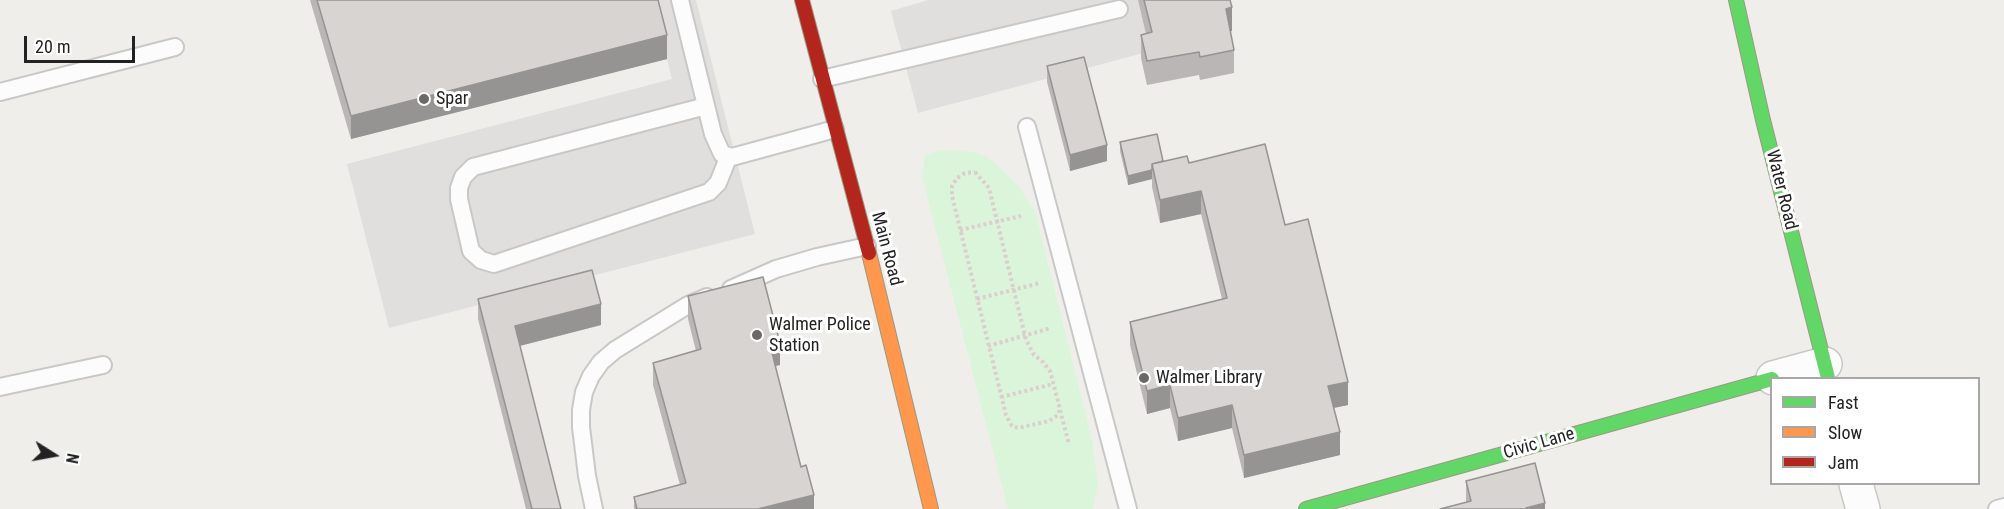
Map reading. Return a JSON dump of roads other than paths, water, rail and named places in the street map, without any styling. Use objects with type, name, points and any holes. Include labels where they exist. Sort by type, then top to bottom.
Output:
[{"type":"street","name":"Main Road","points":[[802,0],[867,246],[931,509]]},
{"type":"street","name":"Water Road","points":[[1736,0],[1763,120],[1827,371]]},
{"type":"street","name":"Civic Lane","points":[[1786,377],[1827,371]]},
{"type":"street","name":"Civic Lane","points":[[1306,509],[1770,380]]},
{"type":"street","points":[[1857,485],[1863,509]]},
{"type":"lane","points":[[680,0],[719,150],[728,158]]},
{"type":"lane","points":[[822,79],[1119,9]]},
{"type":"lane","points":[[0,92],[175,47]]},
{"type":"lane","points":[[706,106],[473,167],[463,177],[459,189],[459,199],[471,251],[481,260],[494,264],[709,192],[718,183],[728,158]]},
{"type":"lane","points":[[1027,127],[1128,509]]},
{"type":"lane","points":[[728,158],[835,129]]},
{"type":"lane","points":[[594,509],[587,476],[581,410],[584,392],[601,362],[615,350],[703,298],[746,283],[776,269],[867,246]]},
{"type":"lane","points":[[0,387],[103,365]]},
{"type":"lane","points":[[1997,509],[2004,507]]},
{"type":"place","name":"Spar","points":[[424,99]]},
{"type":"place","name":"Walmer Police Station","points":[[757,335]]},
{"type":"place","name":"Walmer Library","points":[[1144,378]]}]
